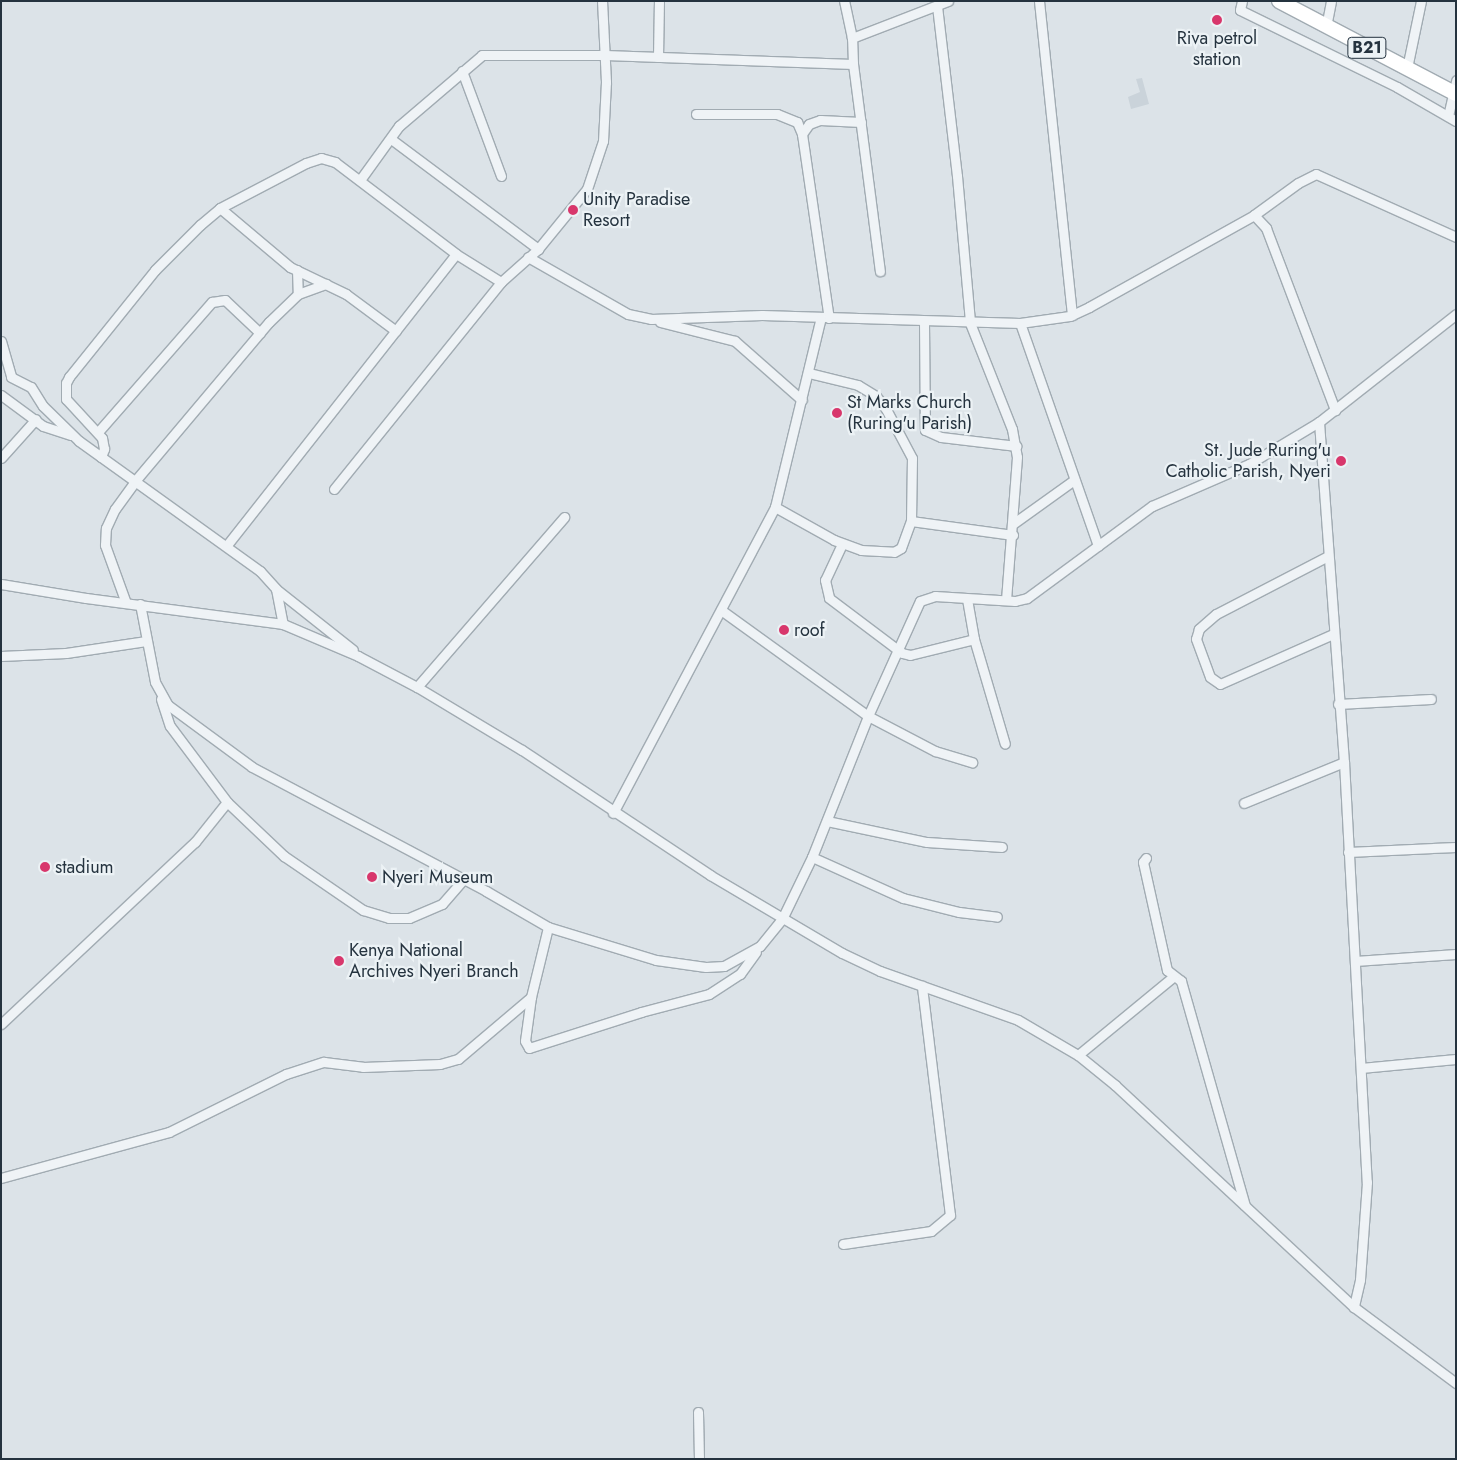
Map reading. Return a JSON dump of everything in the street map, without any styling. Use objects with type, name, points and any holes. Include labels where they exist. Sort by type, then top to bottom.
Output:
[{"type":"highway","name":"B21","points":[[1279,1],[1407,68],[1455,88]]},
{"type":"street","points":[[334,489],[501,282],[538,249],[582,196],[596,166],[603,141],[605,55],[602,1]]},
{"type":"street","points":[[658,57],[659,1]]},
{"type":"street","points":[[844,1],[852,38],[853,64],[880,271]]},
{"type":"street","points":[[852,38],[948,1]]},
{"type":"street","points":[[1038,1],[1072,314]]},
{"type":"street","points":[[1242,1],[1240,10],[1397,87],[1452,119],[1455,88]]},
{"type":"street","points":[[1326,27],[1331,1]]},
{"type":"street","points":[[1407,68],[1421,1]]},
{"type":"street","points":[[936,6],[970,323],[1016,446],[1014,523],[1006,600]]},
{"type":"street","points":[[360,180],[391,139],[398,126],[462,71],[488,53],[605,55],[853,64]]},
{"type":"street","points":[[462,71],[501,176]]},
{"type":"street","points":[[613,812],[775,507],[825,318],[802,134],[794,119],[777,114],[696,114]]},
{"type":"street","points":[[802,134],[809,124],[820,120],[861,122]]},
{"type":"street","points":[[391,139],[538,249]]},
{"type":"street","points":[[101,457],[104,443],[98,432],[66,399],[66,383],[156,270],[220,208],[315,159],[334,162],[456,254],[501,282]]},
{"type":"street","points":[[648,319],[762,315],[924,322],[1020,323],[1072,314],[1122,290],[1254,215],[1298,183],[1316,174],[1456,237]]},
{"type":"street","points":[[220,208],[297,270],[346,294],[396,330]]},
{"type":"street","points":[[1254,215],[1266,228],[1335,410]]},
{"type":"street","points":[[227,545],[456,254]]},
{"type":"street","points":[[528,257],[628,314],[735,342],[802,400]]},
{"type":"street","points":[[297,270],[298,294]]},
{"type":"street","points":[[126,603],[108,560],[105,536],[116,509],[135,481],[260,333],[298,294],[326,284]]},
{"type":"street","points":[[98,432],[212,302],[225,300],[260,333]]},
{"type":"street","points":[[548,928],[531,997],[525,1041],[530,1048],[641,1012],[709,994],[740,974],[782,920],[812,857],[868,716],[920,601],[935,596],[1006,600],[1027,598],[1152,506],[1249,464],[1319,422],[1456,314]]},
{"type":"street","points":[[924,322],[925,430],[941,437],[1016,446]]},
{"type":"street","points":[[1020,323],[1098,546]]},
{"type":"street","points":[[1,341],[11,377],[31,387],[43,406],[74,436],[252,564],[276,589],[358,656]]},
{"type":"street","points":[[775,507],[842,544],[861,550],[894,552],[905,543],[911,521],[912,458],[886,409],[876,396],[858,385],[809,373]]},
{"type":"street","points":[[1,395],[43,426],[74,436]]},
{"type":"street","points":[[1,458],[36,419]]},
{"type":"street","points":[[1319,422],[1338,704],[1344,762],[1367,1182],[1360,1280],[1354,1307]]},
{"type":"street","points":[[1014,523],[1074,480]]},
{"type":"street","points":[[417,687],[564,517]]},
{"type":"street","points":[[911,521],[1013,535]]},
{"type":"street","points":[[842,544],[825,580],[829,598],[897,649],[910,655],[974,639]]},
{"type":"street","points":[[1328,556],[1216,614],[1199,629],[1196,639],[1210,677],[1220,684],[1334,634]]},
{"type":"street","points":[[1,584],[283,624],[358,656],[417,687],[522,750],[613,812],[782,920],[842,953],[922,986],[1018,1020],[1078,1055],[1354,1307],[1456,1383]]},
{"type":"street","points":[[276,589],[283,624]]},
{"type":"street","points":[[967,599],[974,639],[1005,744]]},
{"type":"street","points":[[140,604],[146,641],[156,682],[170,726],[227,802],[284,856],[363,910],[388,918],[409,918],[442,904],[464,879]]},
{"type":"street","points":[[721,610],[868,716],[935,751],[972,762]]},
{"type":"street","points":[[613,812],[705,630]]},
{"type":"street","points":[[1,656],[66,652],[146,641]]},
{"type":"street","points":[[156,682],[168,705],[186,721],[252,767],[464,879],[548,928],[656,960],[706,968],[724,966],[760,946]]},
{"type":"street","points":[[1338,704],[1432,700]]},
{"type":"street","points":[[1244,803],[1344,762]]},
{"type":"street","points":[[1,1024],[195,842],[227,802]]},
{"type":"street","points":[[827,821],[927,842],[1002,847]]},
{"type":"street","points":[[1348,852],[1456,847]]},
{"type":"street","points":[[812,857],[903,898],[959,912],[997,917]]},
{"type":"street","points":[[1146,858],[1143,862],[1167,970],[1181,981],[1245,1206]]},
{"type":"street","points":[[1355,961],[1456,954]]},
{"type":"street","points":[[1078,1055],[1174,977]]},
{"type":"street","points":[[843,1244],[931,1231],[942,1225],[950,1215],[922,986]]},
{"type":"street","points":[[1,1178],[169,1132],[286,1074],[324,1062],[363,1067],[440,1064],[458,1058],[531,997]]},
{"type":"street","points":[[1361,1068],[1456,1059]]},
{"type":"street","points":[[698,1412],[699,1459]]},
{"type":"shaded area","points":[[1142,78],[1149,104],[1131,109],[1128,97],[1140,92],[1136,79]]},
{"type":"place","name":"Riva petrol station","points":[[1217,20]]},
{"type":"place","name":"Unity Paradise Resort","points":[[573,210]]},
{"type":"place","name":"St Marks Church (Ruring'u Parish)","points":[[837,413]]},
{"type":"place","name":"St. Jude Ruring'u Catholic Parish, Nyeri","points":[[1341,461]]},
{"type":"place","name":"roof","points":[[784,630]]},
{"type":"place","name":"stadium","points":[[45,867]]},
{"type":"place","name":"Nyeri Museum","points":[[372,877]]},
{"type":"place","name":"Kenya National Archives Nyeri Branch","points":[[339,961]]}]
